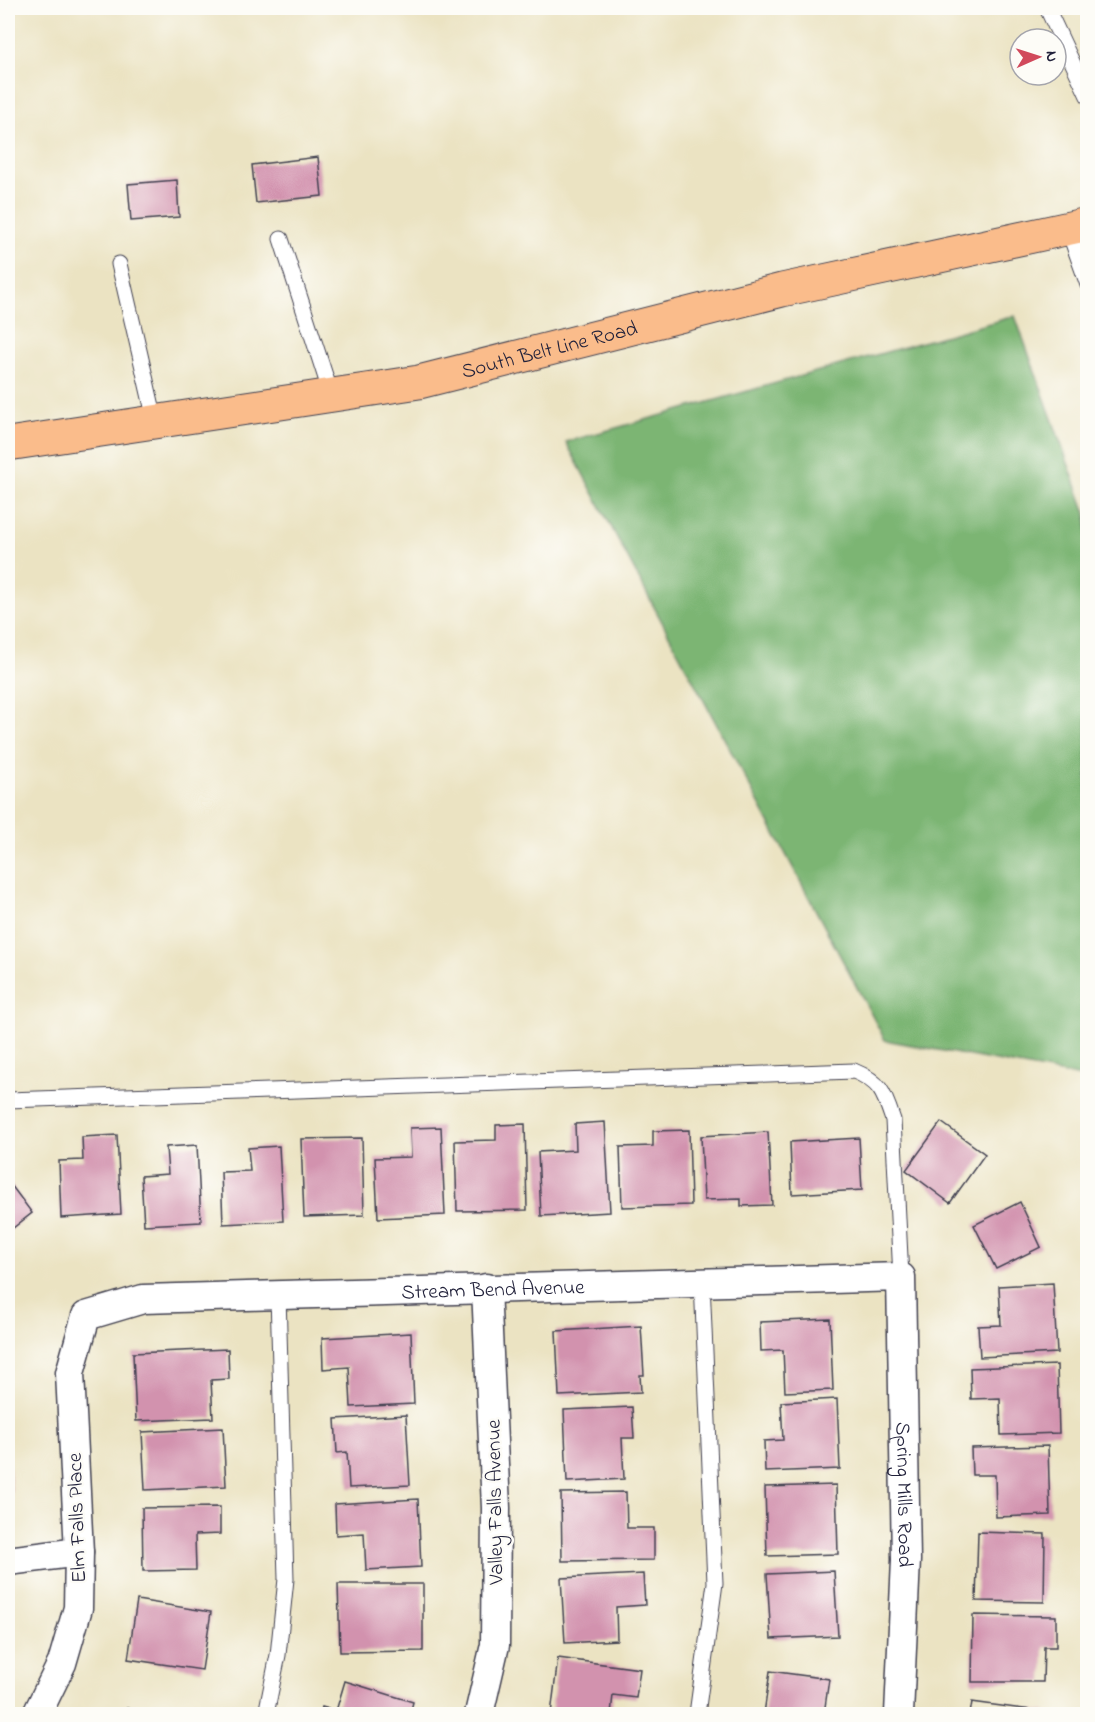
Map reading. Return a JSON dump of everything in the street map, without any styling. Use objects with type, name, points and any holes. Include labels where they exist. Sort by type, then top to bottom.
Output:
[{"type":"main road","name":"South Belt Line Road","points":[[8,444],[156,424],[419,382],[782,290],[1078,226]]},
{"type":"street","name":"Stream Bend Avenue","points":[[86,1316],[143,1299],[901,1276]]},
{"type":"street","name":"Spring Mills Road","points":[[899,1714],[906,1560],[901,1276]]},
{"type":"street","name":"Valley Falls Avenue","points":[[479,1714],[495,1645],[496,1508],[486,1288]]},
{"type":"street","name":"Elm Falls Place","points":[[37,1714],[62,1663],[78,1608],[79,1552],[70,1373],[86,1316]]},
{"type":"street","points":[[8,1561],[79,1552]]},
{"type":"lane","points":[[1047,8],[1088,96]]},
{"type":"lane","points":[[1078,226],[1088,285]]},
{"type":"lane","points":[[281,239],[332,397]]},
{"type":"lane","points":[[118,264],[156,424]]},
{"type":"lane","points":[[8,1100],[854,1071],[873,1079],[885,1096],[893,1120],[901,1276]]},
{"type":"lane","points":[[697,1714],[715,1583],[702,1282]]},
{"type":"lane","points":[[266,1714],[278,1655],[286,1579],[278,1295]]},
{"type":"green space","points":[[1015,316],[1087,516],[1087,1078],[885,1040],[566,442]]},
{"type":"building","points":[[318,157],[322,196],[256,203],[252,165]]},
{"type":"building","points":[[177,180],[179,217],[131,221],[128,184]]},
{"type":"building","points":[[605,1122],[610,1212],[541,1216],[538,1152],[576,1150],[575,1124]]},
{"type":"building","points":[[941,1122],[985,1154],[950,1203],[906,1170]]},
{"type":"building","points":[[525,1124],[527,1210],[457,1211],[455,1141],[496,1140],[496,1125]]},
{"type":"building","points":[[441,1127],[445,1215],[378,1218],[375,1158],[411,1157],[410,1128]]},
{"type":"building","points":[[689,1130],[691,1205],[622,1207],[620,1147],[653,1146],[653,1131]]},
{"type":"building","points":[[768,1132],[772,1205],[741,1206],[741,1199],[704,1200],[701,1136]]},
{"type":"building","points":[[117,1135],[121,1214],[61,1218],[59,1161],[83,1160],[82,1137]]},
{"type":"building","points":[[362,1138],[364,1215],[304,1217],[301,1139]]},
{"type":"building","points":[[859,1138],[862,1190],[792,1194],[790,1142]]},
{"type":"building","points":[[197,1145],[201,1222],[144,1225],[141,1176],[168,1174],[166,1147]]},
{"type":"building","points":[[279,1146],[283,1221],[223,1224],[221,1172],[250,1171],[248,1148]]},
{"type":"building","points":[[8,1181],[32,1213],[8,1232]]},
{"type":"building","points":[[1020,1202],[1041,1247],[996,1269],[974,1225]]},
{"type":"building","points":[[1053,1283],[1057,1353],[980,1357],[978,1326],[1001,1325],[999,1286]]},
{"type":"building","points":[[830,1319],[833,1390],[785,1392],[783,1350],[761,1351],[760,1322]]},
{"type":"building","points":[[641,1326],[644,1375],[640,1375],[641,1392],[559,1396],[556,1331]]},
{"type":"building","points":[[411,1333],[414,1404],[351,1407],[349,1367],[323,1369],[322,1338]]},
{"type":"building","points":[[228,1349],[229,1379],[211,1380],[213,1418],[136,1421],[133,1353]]},
{"type":"building","points":[[1057,1365],[1059,1433],[1001,1435],[1000,1398],[971,1399],[970,1368]]},
{"type":"building","points":[[837,1399],[840,1469],[765,1472],[764,1441],[783,1440],[781,1402]]},
{"type":"building","points":[[632,1407],[634,1438],[622,1438],[624,1479],[567,1482],[564,1410]]},
{"type":"building","points":[[406,1415],[410,1485],[349,1488],[347,1452],[337,1453],[335,1419]]},
{"type":"building","points":[[223,1428],[226,1486],[145,1490],[142,1432]]},
{"type":"building","points":[[1048,1446],[1050,1515],[996,1517],[995,1475],[972,1475],[971,1448]]},
{"type":"building","points":[[8,1455],[12,1493],[8,1494]]},
{"type":"building","points":[[836,1485],[838,1554],[767,1556],[765,1487]]},
{"type":"building","points":[[626,1492],[627,1528],[654,1528],[654,1560],[562,1561],[561,1493]]},
{"type":"building","points":[[418,1499],[421,1567],[366,1570],[364,1533],[336,1535],[335,1504]]},
{"type":"building","points":[[220,1507],[220,1534],[195,1535],[196,1570],[143,1571],[142,1508]]},
{"type":"building","points":[[978,1532],[1045,1534],[1044,1602],[976,1601]]},
{"type":"building","points":[[834,1571],[838,1636],[771,1639],[767,1574]]},
{"type":"building","points":[[643,1574],[645,1605],[616,1607],[617,1640],[565,1643],[561,1578]]},
{"type":"building","points":[[338,1584],[423,1584],[423,1651],[340,1652]]},
{"type":"building","points":[[137,1600],[211,1612],[202,1670],[128,1659]]},
{"type":"building","points":[[973,1615],[1056,1616],[1056,1647],[1044,1647],[1043,1682],[972,1682]]},
{"type":"building","points":[[558,1658],[640,1669],[636,1698],[613,1695],[611,1714],[551,1714]]},
{"type":"building","points":[[770,1671],[829,1679],[824,1714],[764,1714]]},
{"type":"building","points":[[345,1681],[413,1702],[410,1714],[320,1714],[322,1707],[336,1711]]},
{"type":"building","points":[[972,1702],[1046,1712],[1046,1714],[970,1714]]},
{"type":"building","points":[[127,1708],[143,1714],[125,1714]]}]
